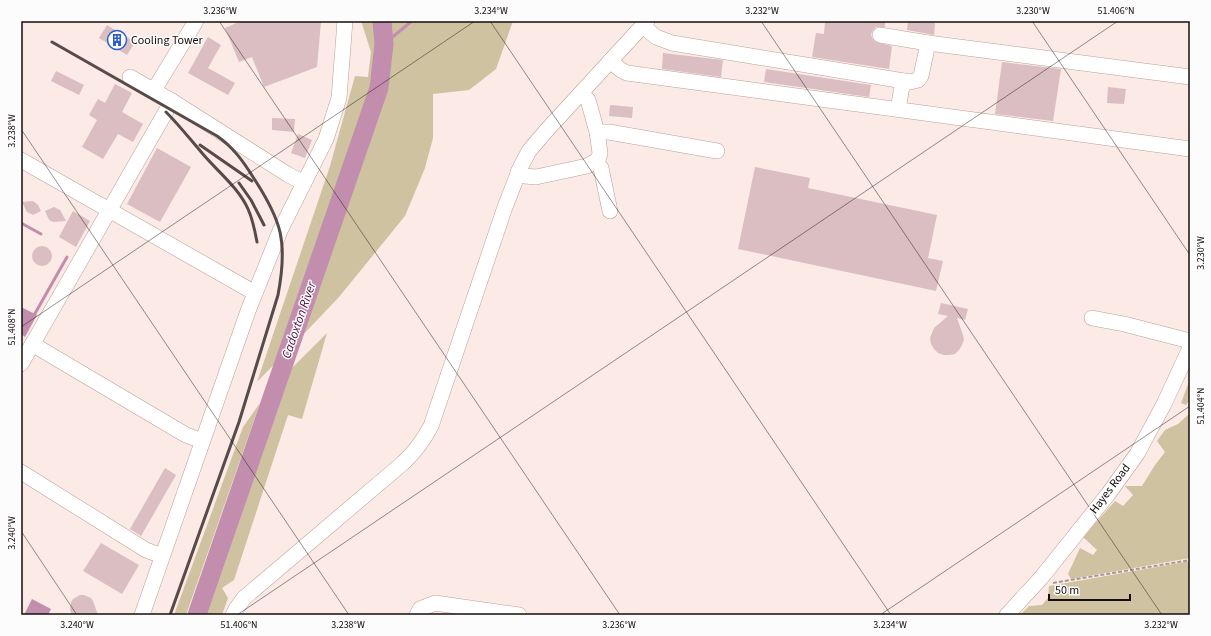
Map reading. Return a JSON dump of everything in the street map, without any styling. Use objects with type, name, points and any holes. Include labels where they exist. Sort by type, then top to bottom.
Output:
[{"type":"street","points":[[154,90],[196,21]]},
{"type":"street","points":[[142,615],[245,318],[280,231],[326,139],[339,98],[345,21]]},
{"type":"street","points":[[233,615],[244,598],[416,451],[431,426],[504,207],[518,172],[529,151],[645,24],[656,37],[672,43],[903,81],[918,80],[921,76],[928,43]]},
{"type":"street","points":[[880,35],[928,43],[1190,77]]},
{"type":"street","points":[[610,61],[627,73],[1190,149]]},
{"type":"street","points":[[130,77],[172,100],[287,174],[304,183]]},
{"type":"street","points":[[898,109],[903,81]]},
{"type":"street","points":[[518,172],[525,176],[536,177],[587,166],[596,161],[600,153],[597,132],[588,100],[581,93]]},
{"type":"street","points":[[21,364],[172,100]]},
{"type":"street","points":[[597,132],[609,132],[717,152]]},
{"type":"street","points":[[21,160],[255,293]]},
{"type":"street","points":[[596,161],[601,168],[610,211]]},
{"type":"street","points":[[1092,318],[1124,324],[1190,341]]},
{"type":"street","points":[[32,344],[186,435],[202,442]]},
{"type":"street","name":"Hayes Road","points":[[1007,615],[1041,578],[1109,493],[1137,454],[1164,404],[1190,348]]},
{"type":"street","points":[[21,472],[146,550],[162,556]]},
{"type":"street","points":[[417,615],[420,610],[435,603],[519,615]]},
{"type":"path","points":[[1041,578],[1049,584],[1190,560]]},
{"type":"shaded area","points":[[361,21],[513,21],[496,69],[469,90],[433,94],[433,138],[425,168],[405,216],[339,297],[257,382],[330,166],[355,76],[368,77],[371,52]]},
{"type":"shaded area","points":[[21,307],[37,315],[25,337],[21,334]]},
{"type":"shaded area","points":[[327,333],[302,419],[288,415],[234,580],[222,588],[228,598],[222,615],[207,615],[292,368]]},
{"type":"shaded area","points":[[1190,379],[1190,400],[1186,405],[1181,403]]},
{"type":"shaded area","points":[[260,403],[186,615],[174,615],[243,427]]},
{"type":"shaded area","points":[[1190,411],[1190,558],[1071,579],[1068,574],[1080,548],[1093,555],[1097,550],[1083,537],[1115,501],[1123,506],[1133,495],[1125,486],[1142,486],[1165,452],[1157,441],[1165,430],[1178,424],[1189,414]]},
{"type":"shaded area","points":[[1190,561],[1190,615],[1020,615],[1029,606],[1042,605],[1048,598],[1049,586]]},
{"type":"shaded area","points":[[32,599],[51,609],[48,615],[24,615]]},
{"type":"building","points":[[241,21],[321,22],[317,67],[264,87],[252,57],[239,62],[225,28]]},
{"type":"building","points":[[825,21],[885,21],[885,27],[876,27],[871,34],[875,42],[892,46],[889,69],[812,57],[816,33],[824,34]]},
{"type":"building","points":[[908,21],[935,23],[934,35],[907,30]]},
{"type":"building","name":"Cooling Tower","points":[[107,25],[135,42],[127,55],[99,38]]},
{"type":"building","points":[[208,37],[221,45],[208,68],[235,83],[228,95],[188,73]]},
{"type":"building","points":[[663,53],[723,60],[721,77],[662,69]]},
{"type":"building","points":[[1002,62],[1061,69],[1053,121],[995,114]]},
{"type":"building","points":[[766,69],[871,85],[869,97],[764,82]]},
{"type":"building","points":[[56,71],[84,85],[79,95],[51,81]]},
{"type":"building","points":[[115,84],[132,93],[122,112],[143,124],[133,142],[118,134],[103,159],[82,147],[97,120],[89,115],[98,99],[105,103]]},
{"type":"building","points":[[1108,87],[1126,89],[1124,104],[1107,103]]},
{"type":"building","points":[[610,105],[633,107],[632,118],[609,116]]},
{"type":"building","points":[[272,118],[295,119],[294,132],[272,130]]},
{"type":"building","points":[[298,134],[312,140],[305,158],[291,153]]},
{"type":"building","points":[[157,148],[191,167],[160,222],[127,204]]},
{"type":"building","points":[[755,167],[810,178],[808,188],[937,215],[928,258],[943,261],[936,291],[738,249]]},
{"type":"building","points":[[33,201],[38,205],[41,211],[33,215],[27,212],[22,202]]},
{"type":"building","points":[[54,207],[60,210],[66,221],[53,222],[49,220],[45,211]]},
{"type":"building","points":[[73,211],[90,221],[76,247],[59,237]]},
{"type":"building","points":[[42,246],[49,249],[52,256],[49,263],[42,266],[35,263],[32,256],[35,249]]},
{"type":"building","points":[[941,303],[968,309],[965,320],[957,318],[964,340],[959,350],[955,354],[944,355],[938,353],[931,344],[930,338],[934,328],[948,316],[938,314]]},
{"type":"building","points":[[165,468],[176,475],[141,536],[130,529]]},
{"type":"building","points":[[101,543],[139,565],[122,594],[83,571]]},
{"type":"building","points":[[80,595],[91,598],[98,615],[72,615],[70,610],[71,602]]},
{"type":"waterway","name":"Cadoxton River","points":[[197,615],[379,88],[384,44],[382,21]]},
{"type":"waterway","points":[[384,44],[412,21]]},
{"type":"waterway","points":[[21,223],[41,234]]},
{"type":"waterway","points":[[33,317],[67,257]]},
{"type":"railway","points":[[52,42],[223,140],[241,160],[263,193],[271,207],[280,233],[282,260],[278,295],[239,422],[170,615]]},
{"type":"railway","points":[[166,112],[244,201],[250,213],[257,242]]},
{"type":"railway","points":[[200,145],[252,181]]},
{"type":"railway","points":[[239,183],[251,200],[264,225]]},
{"type":"place","name":"Cooling Tower","points":[[117,40]]}]
